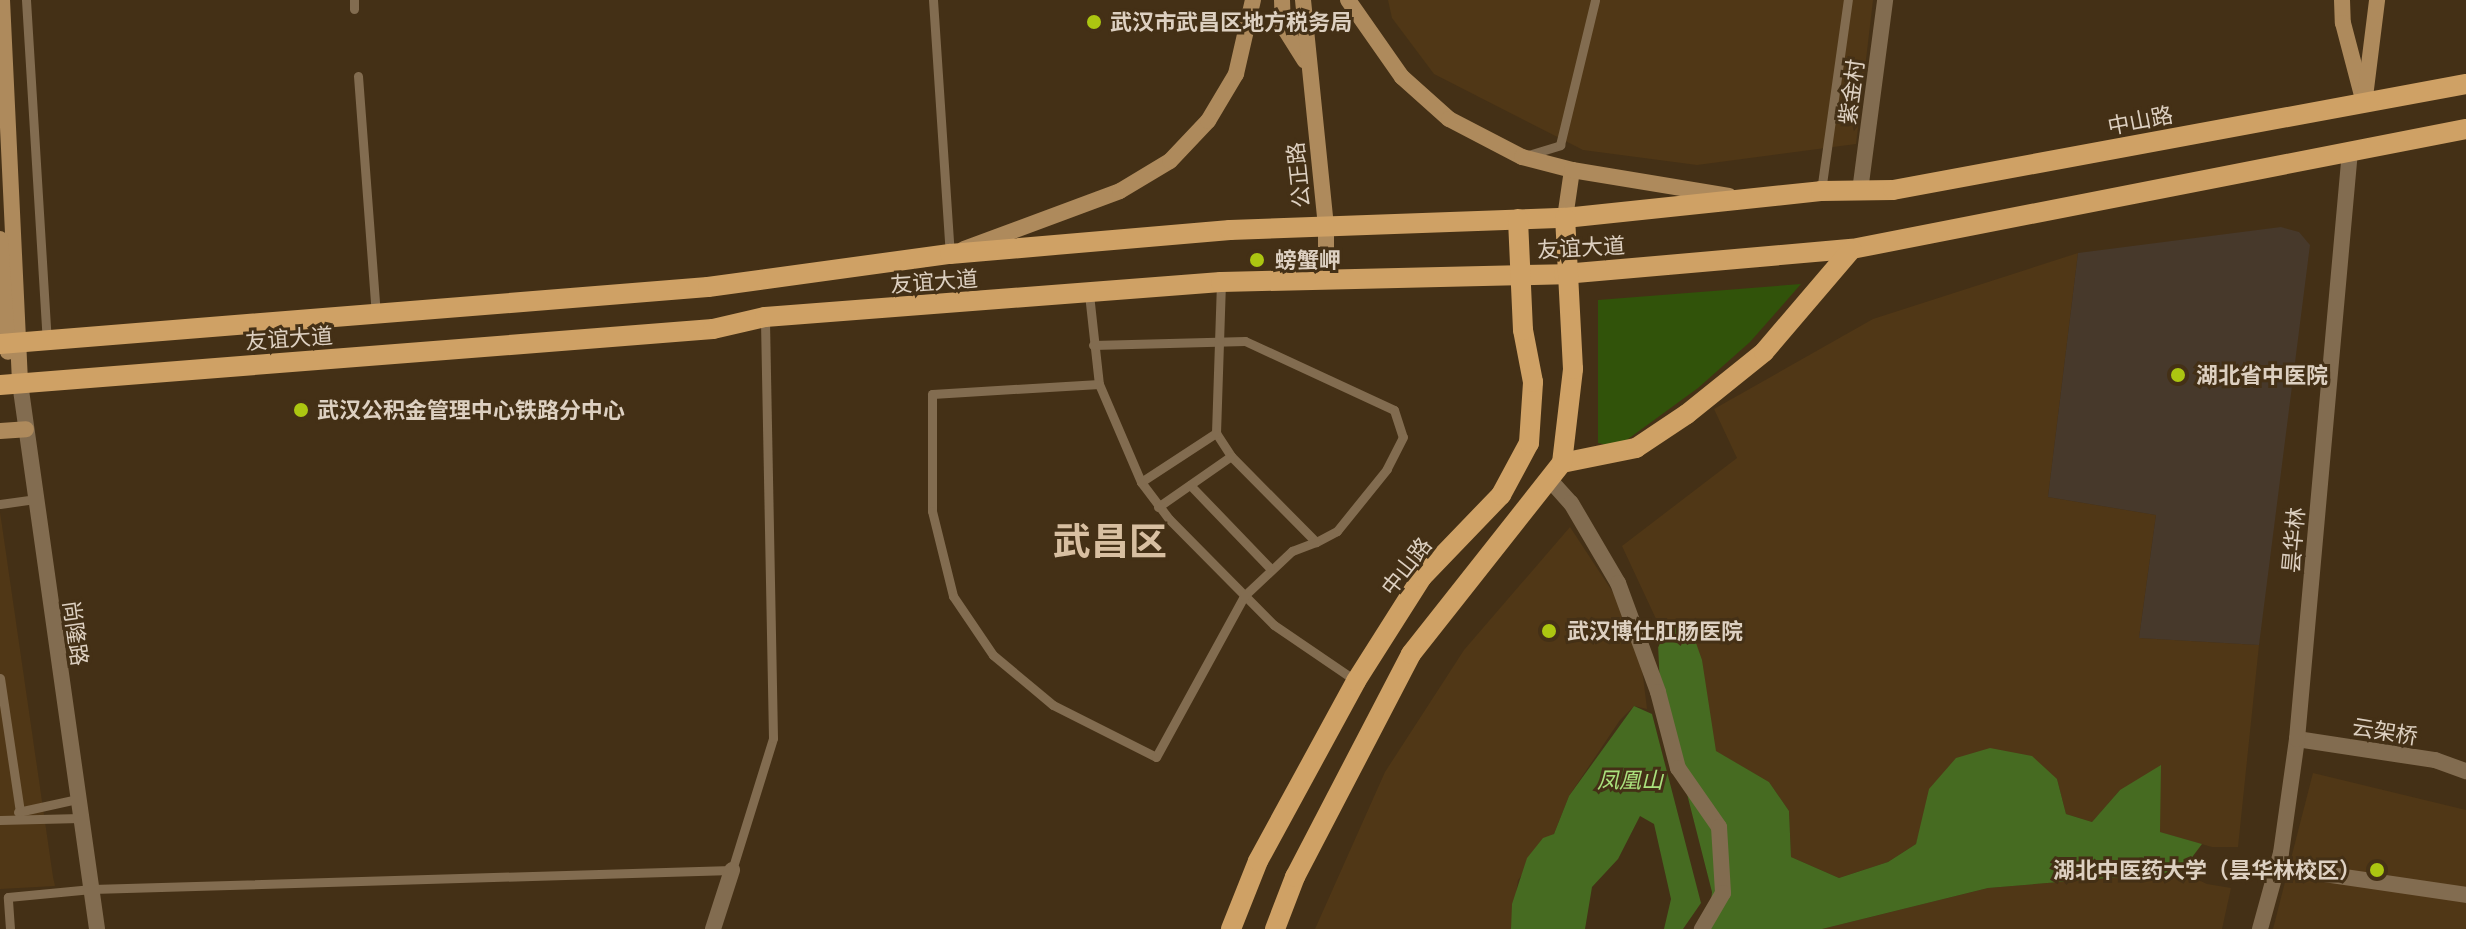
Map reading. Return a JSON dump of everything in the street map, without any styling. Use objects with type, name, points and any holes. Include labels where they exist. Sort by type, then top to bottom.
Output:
[{"type":"main road","points":[[2,0],[5,290]]},
{"type":"main road","points":[[950,254],[1120,191],[1170,161],[1208,121],[1236,74],[1253,0]]},
{"type":"main road","name":"公正路","points":[[1282,0],[1283,26],[1308,66]]},
{"type":"main road","name":"公正路","points":[[1303,0],[1326,228],[1326,279]]},
{"type":"main road","points":[[1348,0],[1402,77],[1449,119],[1522,157],[1572,170],[1746,199]]},
{"type":"main road","points":[[2342,0],[2343,23],[2364,103]]},
{"type":"main road","points":[[2364,103],[2377,0]]},
{"type":"main road","name":"中山路","points":[[1821,191],[1893,190],[2466,84]]},
{"type":"main road","points":[[2350,151],[2466,129]]},
{"type":"main road","name":"友谊大道","points":[[10,384],[713,329],[765,317],[1221,282],[1564,274],[1874,247],[2350,151]]},
{"type":"main road","points":[[1275,929],[1295,877],[1411,654],[1556,472],[1573,369],[1564,274],[1565,218],[1572,170]]},
{"type":"main road","name":"友谊大道","points":[[7,343],[708,287],[950,254],[1230,230],[1565,218],[1821,191]]},
{"type":"main road","name":"中山路","points":[[1231,929],[1258,861],[1356,681],[1422,577],[1501,495],[1529,443],[1533,382],[1520,275],[1518,219]]},
{"type":"main road","points":[[0,239],[5,290]]},
{"type":"main road","points":[[1556,472],[1636,448],[1687,414],[1764,352],[1852,249]]},
{"type":"main road","name":"尚隆路","points":[[5,290],[10,384]]},
{"type":"main road","points":[[0,431],[26,429]]},
{"type":"street","name":"紫金村","points":[[1860,191],[1885,0]]},
{"type":"street","name":"昙华林","points":[[2260,929],[2277,867],[2297,739],[2350,151]]},
{"type":"street","name":"尚隆路","points":[[10,384],[26,429],[97,929]]},
{"type":"street","points":[[1556,472],[1618,583],[1658,692],[1678,768],[1719,827],[1723,893],[1702,929]]},
{"type":"street","name":"云架桥","points":[[2297,739],[2435,760],[2466,771]]},
{"type":"street","points":[[2277,867],[2466,895]]},
{"type":"street","points":[[713,929],[732,870]]},
{"type":"lane","points":[[26,0],[47,340]]},
{"type":"lane","points":[[933,0],[950,254]]},
{"type":"lane","points":[[1522,157],[1560,145],[1595,0]]},
{"type":"lane","points":[[1821,191],[1848,0]]},
{"type":"lane","points":[[358,76],[376,314]]},
{"type":"lane","points":[[1221,282],[1216,433],[1231,456],[1316,542]]},
{"type":"lane","points":[[1089,294],[1099,384],[1141,482],[1158,507],[1290,639],[1356,681]]},
{"type":"lane","points":[[10,929],[8,897],[92,889],[732,870],[773,738],[765,317]]},
{"type":"lane","points":[[1093,345],[1221,337],[1289,357],[1394,410],[1402,421],[1403,437],[1387,469],[1337,531],[1292,551],[1270,568],[1244,596],[1156,757],[1053,705],[993,655],[953,596],[938,549],[932,394],[1099,384]]},
{"type":"lane","points":[[1141,482],[1216,433]]},
{"type":"lane","points":[[1158,507],[1231,456]]},
{"type":"lane","points":[[1190,485],[1270,568]]},
{"type":"lane","points":[[0,504],[35,499]]},
{"type":"lane","points":[[0,678],[20,812]]},
{"type":"lane","points":[[0,819],[77,799]]},
{"type":"lane","points":[[0,819],[80,818]]},
{"type":"shaded area","points":[[1388,0],[1873,0],[1856,144],[1697,165],[1583,150],[1434,74],[1392,18]]},
{"type":"shaded area","name":"湖北省中医院","points":[[2281,227],[2299,232],[2310,245],[2259,645],[2139,638],[2156,515],[2048,497],[2078,253]]},
{"type":"shaded area","points":[[2078,253],[2048,497],[2156,515],[2139,638],[2259,645],[2238,847],[2212,847],[2159,832],[2120,790],[2092,822],[2066,814],[2057,779],[1922,824],[1916,844],[1888,862],[1839,878],[1791,857],[1789,811],[1769,782],[1715,751],[1690,626],[1657,621],[1622,546],[1737,458],[1714,409],[1873,319]]},
{"type":"shaded area","points":[[0,512],[53,877],[55,886],[0,889]]},
{"type":"shaded area","points":[[1570,527],[1637,629],[1647,709],[1634,706],[1620,720],[1569,796],[1554,834],[1518,880],[1511,929],[1315,929],[1385,772],[1464,650]]},
{"type":"shaded area","name":"湖北中医药大学（昙华林校区）","points":[[2313,773],[2466,810],[2466,929],[2273,929]]},
{"type":"shaded area","points":[[2181,872],[2207,884],[2231,888],[2222,929],[1822,929],[1988,888]]},
{"type":"green space","points":[[1801,284],[1750,342],[1698,388],[1617,447],[1598,443],[1598,300]]},
{"type":"green space","points":[[1657,621],[1690,626],[1702,660],[1716,751],[1769,782],[1789,811],[1791,857],[1839,878],[1888,862],[1916,844],[1929,789],[1956,758],[1990,748],[2032,756],[2057,779],[2066,814],[2092,822],[2120,790],[2161,765],[2160,832],[2202,844],[2181,872],[1988,888],[1822,929],[1708,929],[1712,892],[1660,688]]},
{"type":"green space","name":"凤凰山","points":[[1634,706],[1652,714],[1701,903],[1683,929],[1664,929],[1671,899],[1654,824],[1640,816],[1618,859],[1592,887],[1585,929],[1511,929],[1512,904],[1527,858],[1543,838],[1554,834],[1569,796]]},
{"type":"place","name":"武汉市武昌区地方税务局","points":[[1094,22]]},
{"type":"place","name":"螃蟹岬","points":[[1257,260]]},
{"type":"place","name":"湖北省中医院","points":[[2178,375]]},
{"type":"place","name":"武汉公积金管理中心铁路分中心","points":[[301,410]]},
{"type":"place","name":"武汉博仕肛肠医院","points":[[1549,631]]},
{"type":"place","name":"湖北中医药大学（昙华林校区）","points":[[2377,870]]},
{"type":"district","name":"武昌区","points":[[1110,540]]}]
